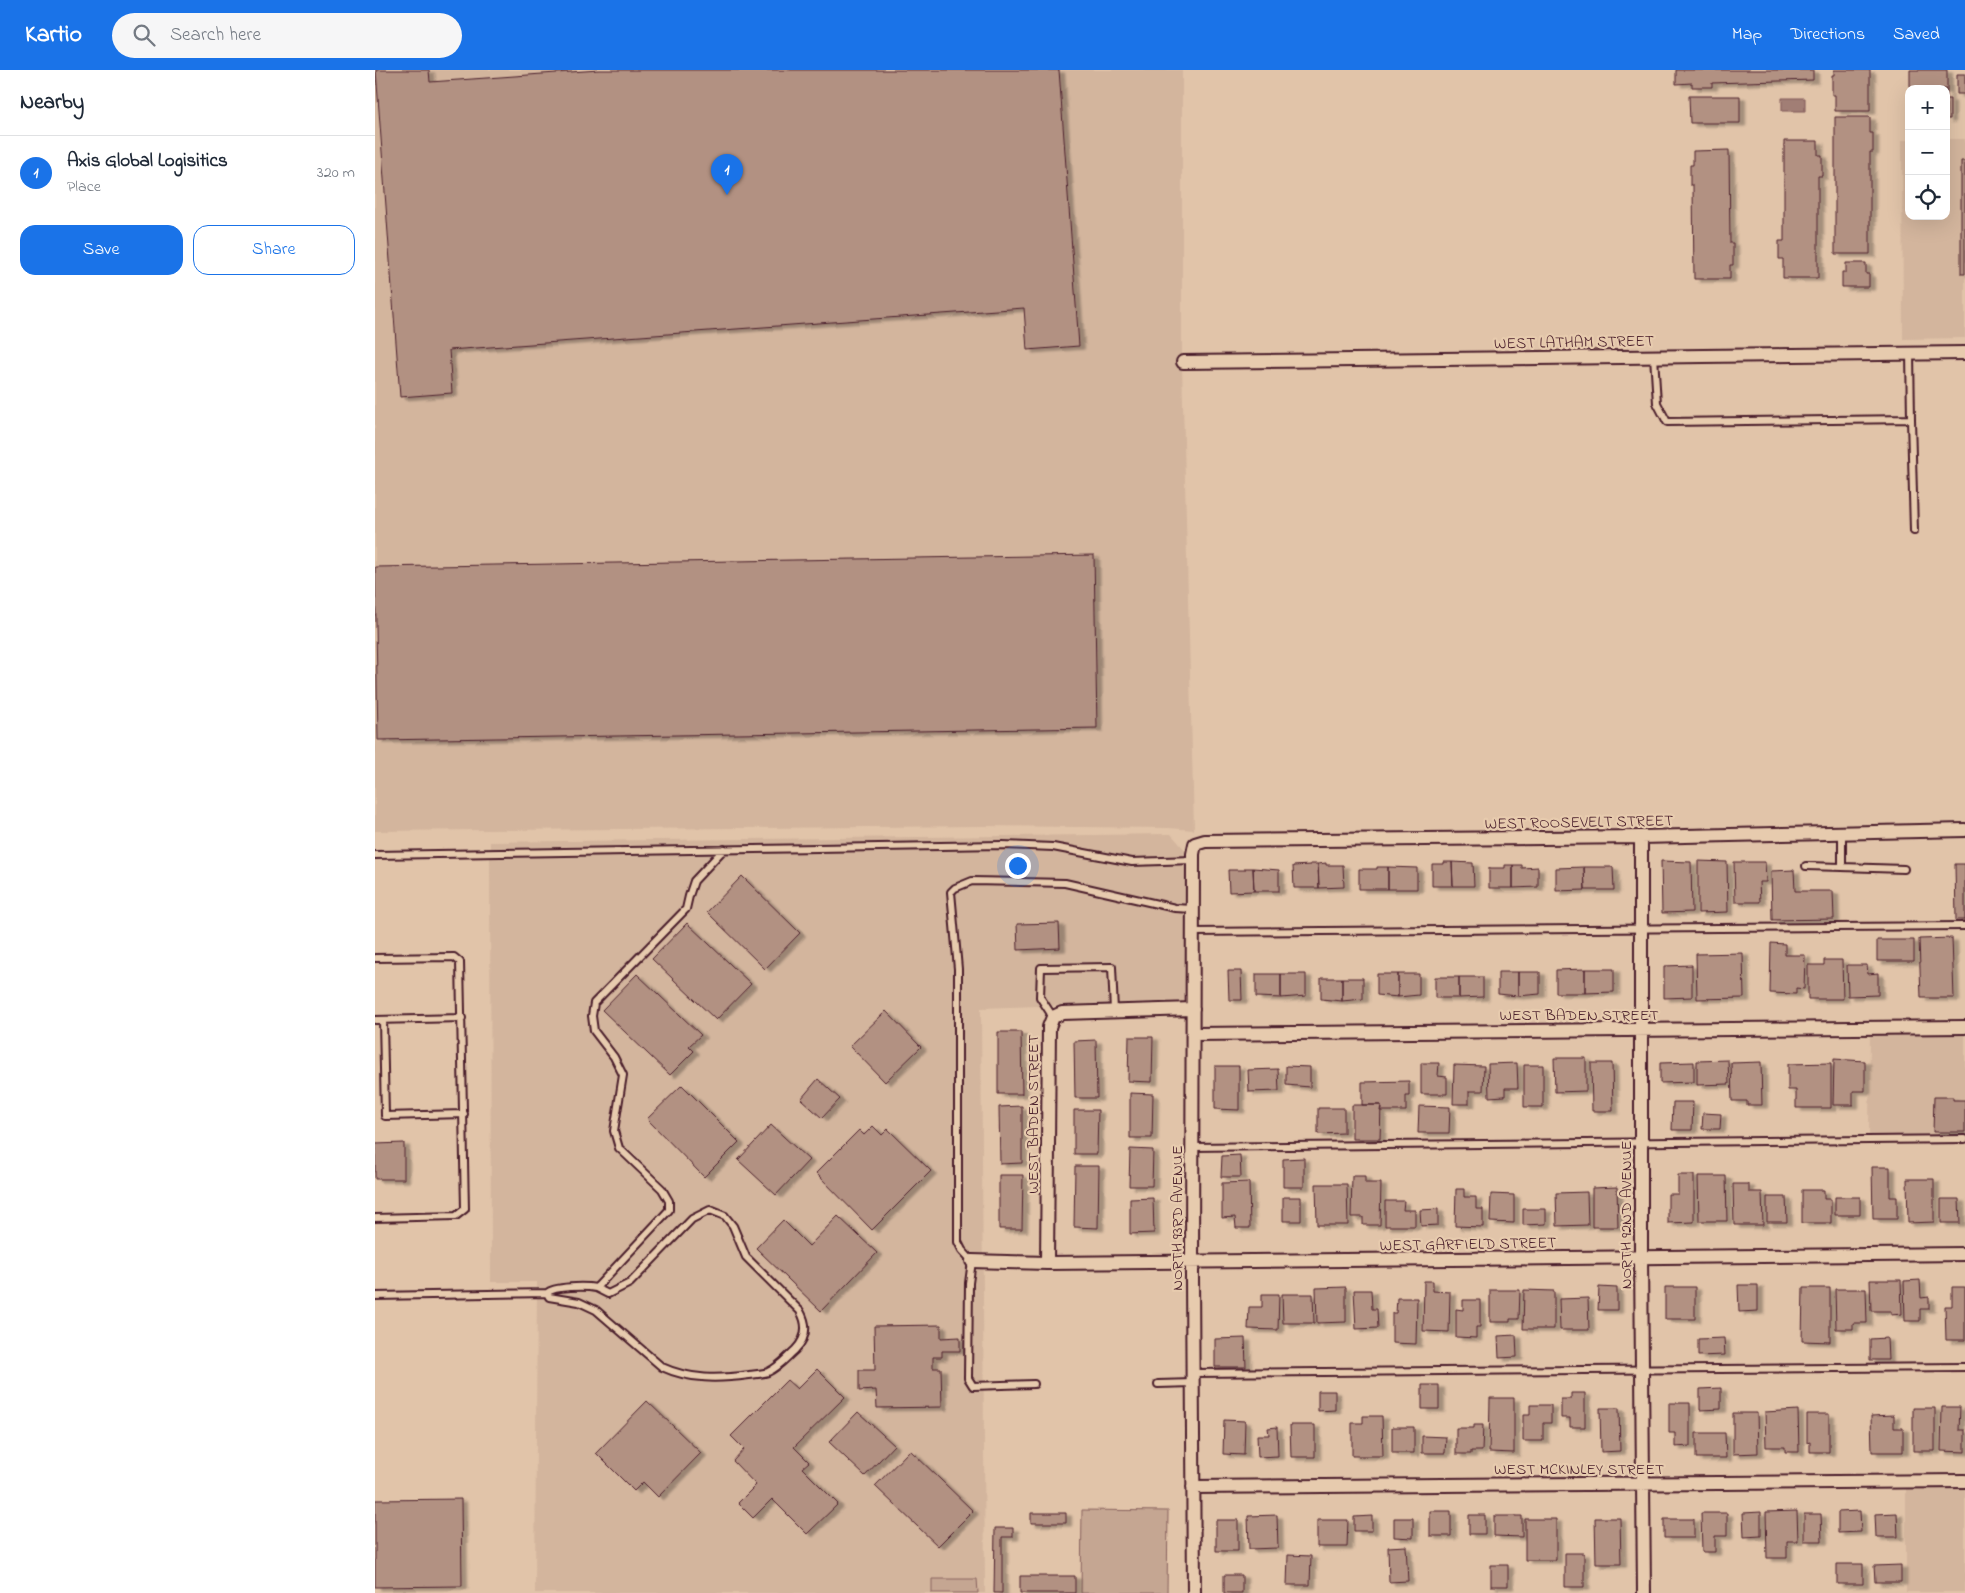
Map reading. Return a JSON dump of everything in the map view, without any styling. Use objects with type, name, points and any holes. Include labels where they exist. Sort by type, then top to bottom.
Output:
[{"type":"street","name":"WEST LATHAM STREET","points":[[1183,362],[1965,352]]},
{"type":"street","name":"WEST ROOSEVELT STREET","points":[[1195,844],[1205,841],[1641,837],[1965,830]]},
{"type":"street","name":"NORTH 92ND AVENUE","points":[[1641,837],[1641,1257],[1644,1593]]},
{"type":"street","name":"NORTH 93RD AVENUE","points":[[1194,1593],[1192,1262],[1193,860],[1195,844]]},
{"type":"street","name":"WEST BADEN STREET","points":[[1047,1263],[1049,1027],[1053,1017],[1062,1013],[1193,1009]]},
{"type":"street","name":"WEST BADEN STREET","points":[[1193,1034],[1965,1027]]},
{"type":"street","name":"WEST GARFIELD STREET","points":[[972,1261],[1047,1263],[1192,1262],[1965,1254]]},
{"type":"street","name":"WEST MCKINLEY STREET","points":[[1193,1487],[1965,1481]]},
{"type":"lane","points":[[1910,353],[1914,531]]},
{"type":"lane","points":[[1654,356],[1657,403],[1667,422],[1911,419]]},
{"type":"lane","points":[[1842,833],[1842,867]]},
{"type":"lane","points":[[375,855],[1002,845],[1053,847],[1132,862],[1193,860]]},
{"type":"lane","points":[[596,1288],[669,1210],[669,1201],[662,1189],[619,1148],[614,1131],[623,1076],[614,1057],[594,1031],[591,1016],[594,1003],[686,909],[695,882],[724,849]]},
{"type":"lane","points":[[1806,866],[1904,869]]},
{"type":"lane","points":[[1034,1384],[973,1386],[969,1378],[969,1283],[972,1261],[962,1250],[958,1242],[958,970],[951,892],[955,888],[972,882],[1065,883],[1175,908],[1193,909]]},
{"type":"lane","points":[[1193,932],[1965,926]]},
{"type":"lane","points":[[375,958],[454,957],[460,962],[465,1209],[457,1216],[375,1218]]},
{"type":"lane","points":[[1053,1017],[1041,996],[1041,968],[1111,968],[1114,1011]]},
{"type":"lane","points":[[375,1020],[462,1018]]},
{"type":"lane","points":[[383,1020],[385,1116],[464,1114]]},
{"type":"lane","points":[[1193,1147],[1965,1138]]},
{"type":"lane","points":[[375,1296],[547,1293],[550,1290],[576,1287],[596,1288],[607,1294],[630,1282],[692,1219],[711,1210],[725,1216],[729,1221],[746,1257],[800,1311],[804,1318],[806,1330],[798,1347],[779,1365],[767,1372],[721,1378],[705,1378],[674,1373],[662,1367],[596,1310],[579,1302],[549,1297],[547,1293]]},
{"type":"lane","points":[[1158,1384],[1193,1378],[1643,1369],[1965,1367]]},
{"type":"shaded area","points":[[375,70],[1182,70],[1182,364],[1194,830],[1168,828],[985,826],[375,831]]},
{"type":"shaded area","points":[[1782,98],[1805,98],[1805,111],[1782,111]]},
{"type":"shaded area","points":[[1950,139],[1965,139],[1965,338],[1903,339],[1902,140],[1905,140],[1905,220],[1950,220]]},
{"type":"shaded area","points":[[1171,834],[1185,850],[1188,1001],[981,1008],[985,1593],[535,1593],[537,1282],[491,1282],[490,842]]},
{"type":"shaded area","points":[[1965,1027],[1965,1137],[1869,1137],[1870,1028]]},
{"type":"shaded area","points":[[1906,1481],[1965,1481],[1965,1592],[1906,1592]]},
{"type":"shaded area","points":[[1082,1510],[1168,1511],[1167,1593],[1081,1593]]},
{"type":"shaded area","points":[[932,1579],[977,1579],[978,1593],[932,1593]]},
{"type":"building","points":[[376,70],[429,70],[430,82],[599,70],[1059,70],[1079,346],[1027,350],[1024,308],[449,350],[452,393],[400,397]]},
{"type":"building","points":[[1676,70],[1813,70],[1813,80],[1712,83],[1712,87],[1692,87],[1692,83],[1676,84]]},
{"type":"building","points":[[1834,70],[1870,70],[1870,111],[1835,111],[1835,95],[1832,95],[1832,75],[1834,75]]},
{"type":"building","points":[[1910,70],[1947,70],[1947,85],[1910,85]]},
{"type":"building","points":[[1957,74],[1965,74],[1965,94],[1957,94]]},
{"type":"building","points":[[1689,96],[1740,96],[1740,123],[1690,123]]},
{"type":"building","points":[[1835,117],[1870,117],[1870,133],[1873,133],[1873,152],[1870,152],[1870,254],[1835,254]]},
{"type":"building","points":[[1784,141],[1818,141],[1818,155],[1822,155],[1822,176],[1818,176],[1818,278],[1783,278],[1783,259],[1779,259],[1779,241],[1784,241]]},
{"type":"building","points":[[1729,150],[1730,243],[1733,243],[1733,265],[1730,265],[1730,279],[1694,279],[1693,185],[1690,185],[1690,165],[1693,165],[1693,151]]},
{"type":"building","points":[[1961,161],[1965,161],[1965,274],[1961,274]]},
{"type":"building","points":[[1846,263],[1866,263],[1866,274],[1869,274],[1869,287],[1842,287],[1842,272],[1846,272]]},
{"type":"building","points":[[1094,555],[1097,728],[378,740],[375,567]]},
{"type":"building","points":[[1661,861],[1691,862],[1692,912],[1662,913]]},
{"type":"building","points":[[1698,861],[1727,862],[1728,912],[1698,913]]},
{"type":"building","points":[[1444,862],[1452,862],[1453,886],[1432,886],[1432,864],[1444,864]]},
{"type":"building","points":[[1452,862],[1473,863],[1474,886],[1453,886]]},
{"type":"building","points":[[1734,862],[1765,862],[1766,882],[1759,882],[1760,902],[1735,902]]},
{"type":"building","points":[[1326,863],[1326,865],[1343,865],[1344,887],[1319,888],[1318,864]]},
{"type":"building","points":[[1318,864],[1319,888],[1294,888],[1293,866]]},
{"type":"building","points":[[1955,864],[1965,864],[1965,920],[1956,920]]},
{"type":"building","points":[[1505,865],[1513,865],[1513,888],[1489,888],[1489,868],[1505,868]]},
{"type":"building","points":[[1513,865],[1522,865],[1522,868],[1538,867],[1538,887],[1513,888]]},
{"type":"building","points":[[1377,867],[1388,867],[1388,889],[1359,889],[1359,869],[1377,869]]},
{"type":"building","points":[[1388,867],[1417,868],[1417,889],[1388,889]]},
{"type":"building","points":[[1584,867],[1613,867],[1614,890],[1585,890]]},
{"type":"building","points":[[1584,867],[1585,890],[1556,891],[1556,868]]},
{"type":"building","points":[[1245,868],[1253,868],[1254,891],[1229,892],[1228,870],[1245,870]]},
{"type":"building","points":[[1253,868],[1279,870],[1279,891],[1254,891]]},
{"type":"building","points":[[1794,870],[1795,891],[1833,891],[1834,919],[1772,920],[1771,871]]},
{"type":"building","points":[[742,876],[800,933],[765,969],[707,912]]},
{"type":"building","points":[[687,923],[751,984],[716,1020],[652,959]]},
{"type":"building","points":[[1059,923],[1060,948],[1018,950],[1017,924]]},
{"type":"building","points":[[1952,938],[1954,998],[1921,998],[1919,939]]},
{"type":"building","points":[[1877,940],[1914,940],[1914,961],[1877,961]]},
{"type":"building","points":[[1771,943],[1785,944],[1785,955],[1805,955],[1804,989],[1796,988],[1796,994],[1770,993]]},
{"type":"building","points":[[1743,953],[1744,998],[1697,999],[1696,954]]},
{"type":"building","points":[[1824,960],[1842,960],[1843,999],[1808,999],[1808,965],[1824,965]]},
{"type":"building","points":[[1692,965],[1692,997],[1664,998],[1664,966]]},
{"type":"building","points":[[1847,965],[1867,965],[1868,974],[1878,973],[1878,995],[1848,996]]},
{"type":"building","points":[[1585,969],[1585,993],[1556,993],[1556,970]]},
{"type":"building","points":[[1585,969],[1614,969],[1614,992],[1585,993]]},
{"type":"building","points":[[1228,971],[1241,971],[1242,1000],[1229,1000]]},
{"type":"building","points":[[1498,972],[1518,972],[1518,996],[1498,994]]},
{"type":"building","points":[[1518,972],[1540,972],[1540,994],[1518,996]]},
{"type":"building","points":[[637,974],[701,1035],[689,1046],[694,1051],[670,1075],[602,1010]]},
{"type":"building","points":[[1256,974],[1281,974],[1281,998],[1256,997]]},
{"type":"building","points":[[1281,974],[1306,974],[1306,996],[1281,998]]},
{"type":"building","points":[[1377,974],[1398,974],[1398,997],[1377,995]]},
{"type":"building","points":[[1398,974],[1419,974],[1419,995],[1398,997]]},
{"type":"building","points":[[1435,977],[1459,977],[1459,998],[1435,998]]},
{"type":"building","points":[[1459,977],[1483,977],[1483,997],[1459,998]]},
{"type":"building","points":[[1321,978],[1342,978],[1342,1001],[1321,999]]},
{"type":"building","points":[[1342,978],[1363,978],[1363,999],[1342,1001]]},
{"type":"building","points":[[886,1011],[921,1047],[885,1082],[850,1046]]},
{"type":"building","points":[[998,1032],[1021,1032],[1022,1094],[998,1094]]},
{"type":"building","points":[[1129,1037],[1153,1037],[1152,1082],[1128,1081]]},
{"type":"building","points":[[1096,1040],[1097,1098],[1075,1098],[1074,1041]]},
{"type":"building","points":[[1554,1058],[1586,1058],[1586,1091],[1555,1092]]},
{"type":"building","points":[[1834,1059],[1865,1061],[1865,1091],[1853,1091],[1853,1105],[1833,1105]]},
{"type":"building","points":[[1728,1060],[1729,1084],[1697,1085],[1697,1061]]},
{"type":"building","points":[[1694,1062],[1694,1082],[1660,1083],[1660,1063]]},
{"type":"building","points":[[1761,1062],[1762,1105],[1747,1105],[1747,1101],[1732,1101],[1731,1063]]},
{"type":"building","points":[[1421,1063],[1439,1063],[1438,1076],[1447,1077],[1447,1094],[1421,1094]]},
{"type":"building","points":[[1517,1063],[1518,1088],[1505,1088],[1505,1096],[1489,1097],[1488,1064]]},
{"type":"building","points":[[1591,1063],[1612,1063],[1613,1111],[1592,1111]]},
{"type":"building","points":[[1831,1063],[1831,1108],[1796,1108],[1796,1090],[1788,1090],[1788,1064]]},
{"type":"building","points":[[1454,1065],[1484,1066],[1483,1091],[1469,1091],[1469,1104],[1453,1104]]},
{"type":"building","points":[[1524,1065],[1543,1065],[1543,1107],[1524,1107]]},
{"type":"building","points":[[1215,1066],[1239,1066],[1239,1110],[1215,1109]]},
{"type":"building","points":[[1286,1066],[1310,1067],[1310,1087],[1286,1085]]},
{"type":"building","points":[[1278,1069],[1279,1091],[1249,1092],[1248,1070]]},
{"type":"building","points":[[818,1079],[840,1099],[822,1118],[801,1099]]},
{"type":"building","points":[[1409,1081],[1406,1111],[1380,1111],[1381,1105],[1362,1105],[1362,1082]]},
{"type":"building","points":[[682,1085],[739,1142],[704,1177],[647,1119]]},
{"type":"building","points":[[1130,1093],[1153,1094],[1152,1138],[1130,1138]]},
{"type":"building","points":[[1934,1097],[1953,1097],[1953,1100],[1965,1100],[1965,1132],[1933,1132]]},
{"type":"building","points":[[1673,1102],[1693,1102],[1692,1130],[1672,1130]]},
{"type":"building","points":[[1352,1105],[1381,1105],[1380,1139],[1352,1139]]},
{"type":"building","points":[[1022,1106],[1022,1163],[1000,1164],[999,1107]]},
{"type":"building","points":[[1419,1106],[1450,1107],[1449,1133],[1418,1133]]},
{"type":"building","points":[[1318,1108],[1344,1108],[1344,1133],[1318,1134]]},
{"type":"building","points":[[1074,1110],[1098,1110],[1097,1154],[1074,1154]]},
{"type":"building","points":[[1703,1113],[1721,1114],[1720,1129],[1702,1129]]},
{"type":"building","points":[[771,1125],[809,1160],[776,1195],[738,1160]]},
{"type":"building","points":[[873,1126],[882,1135],[888,1129],[931,1171],[872,1230],[816,1173],[859,1130],[864,1135]]},
{"type":"building","points":[[404,1143],[404,1179],[375,1179],[375,1144]]},
{"type":"building","points":[[1130,1149],[1153,1150],[1152,1186],[1129,1186]]},
{"type":"building","points":[[1240,1155],[1241,1177],[1221,1177],[1222,1156]]},
{"type":"building","points":[[1304,1158],[1304,1187],[1283,1187],[1283,1159]]},
{"type":"building","points":[[1075,1166],[1099,1166],[1098,1228],[1074,1227]]},
{"type":"building","points":[[1872,1167],[1890,1167],[1890,1197],[1897,1197],[1897,1219],[1873,1219]]},
{"type":"building","points":[[999,1175],[1023,1175],[1022,1229],[999,1229]]},
{"type":"building","points":[[1678,1175],[1694,1175],[1694,1222],[1668,1223],[1668,1194],[1678,1194]]},
{"type":"building","points":[[1352,1176],[1365,1176],[1365,1183],[1381,1183],[1380,1225],[1363,1225],[1363,1217],[1351,1217]]},
{"type":"building","points":[[1698,1176],[1726,1176],[1727,1221],[1699,1221]]},
{"type":"building","points":[[1907,1179],[1934,1179],[1934,1222],[1908,1223]]},
{"type":"building","points":[[1249,1182],[1250,1228],[1236,1228],[1235,1217],[1222,1218],[1222,1183]]},
{"type":"building","points":[[1316,1184],[1347,1184],[1348,1225],[1317,1225]]},
{"type":"building","points":[[1733,1184],[1749,1184],[1749,1192],[1762,1192],[1763,1225],[1734,1225]]},
{"type":"building","points":[[1617,1187],[1618,1227],[1592,1227],[1592,1188]]},
{"type":"building","points":[[1456,1189],[1464,1189],[1464,1197],[1476,1197],[1476,1209],[1483,1209],[1483,1227],[1455,1226]]},
{"type":"building","points":[[1802,1190],[1824,1190],[1824,1199],[1831,1199],[1831,1223],[1802,1223]]},
{"type":"building","points":[[1587,1192],[1588,1225],[1557,1226],[1556,1193]]},
{"type":"building","points":[[1491,1194],[1514,1195],[1514,1223],[1490,1222]]},
{"type":"building","points":[[1283,1197],[1301,1197],[1301,1221],[1283,1221]]},
{"type":"building","points":[[1767,1197],[1786,1197],[1787,1222],[1767,1222]]},
{"type":"building","points":[[1835,1197],[1860,1197],[1860,1215],[1835,1215]]},
{"type":"building","points":[[1153,1198],[1154,1233],[1130,1234],[1130,1199]]},
{"type":"building","points":[[1941,1199],[1959,1199],[1960,1223],[1941,1223]]},
{"type":"building","points":[[1385,1201],[1404,1201],[1403,1210],[1415,1210],[1415,1226],[1385,1226]]},
{"type":"building","points":[[1438,1209],[1438,1225],[1421,1226],[1420,1210]]},
{"type":"building","points":[[1523,1209],[1546,1209],[1546,1224],[1523,1225]]},
{"type":"building","points":[[838,1216],[877,1253],[821,1311],[756,1248],[783,1220],[809,1246]]},
{"type":"building","points":[[1870,1280],[1901,1280],[1902,1314],[1891,1315],[1891,1311],[1871,1311]]},
{"type":"building","points":[[1920,1280],[1921,1298],[1929,1297],[1929,1309],[1920,1309],[1920,1321],[1905,1321],[1904,1281]]},
{"type":"building","points":[[1424,1281],[1433,1281],[1433,1291],[1450,1292],[1449,1332],[1423,1331]]},
{"type":"building","points":[[1738,1285],[1758,1285],[1758,1311],[1739,1312]]},
{"type":"building","points":[[1346,1287],[1346,1322],[1317,1323],[1316,1288]]},
{"type":"building","points":[[1599,1287],[1617,1288],[1617,1310],[1598,1310]]},
{"type":"building","points":[[1665,1287],[1695,1287],[1695,1319],[1665,1319]]},
{"type":"building","points":[[1952,1287],[1965,1287],[1965,1340],[1946,1340],[1945,1306],[1952,1306]]},
{"type":"building","points":[[1803,1288],[1830,1288],[1830,1342],[1802,1341]]},
{"type":"building","points":[[1835,1289],[1866,1289],[1867,1323],[1853,1323],[1853,1329],[1836,1329]]},
{"type":"building","points":[[1354,1290],[1371,1290],[1372,1309],[1377,1309],[1378,1328],[1356,1329]]},
{"type":"building","points":[[1490,1290],[1520,1290],[1519,1319],[1510,1319],[1510,1322],[1490,1322]]},
{"type":"building","points":[[1524,1290],[1554,1291],[1554,1329],[1523,1329]]},
{"type":"building","points":[[1262,1294],[1279,1294],[1278,1330],[1248,1329],[1249,1307],[1262,1307]]},
{"type":"building","points":[[1282,1294],[1313,1294],[1314,1323],[1283,1323]]},
{"type":"building","points":[[1397,1298],[1417,1298],[1416,1344],[1392,1343],[1392,1313],[1396,1313]]},
{"type":"building","points":[[1588,1298],[1589,1330],[1560,1330],[1559,1299]]},
{"type":"building","points":[[1463,1300],[1480,1300],[1480,1327],[1476,1327],[1476,1338],[1456,1337],[1456,1309],[1463,1310]]},
{"type":"building","points":[[941,1325],[941,1338],[960,1337],[960,1351],[942,1351],[942,1357],[933,1357],[933,1368],[941,1368],[942,1407],[877,1408],[876,1390],[859,1391],[859,1370],[875,1370],[874,1326]]},
{"type":"building","points":[[1516,1335],[1517,1357],[1499,1358],[1498,1336]]},
{"type":"building","points":[[1245,1338],[1246,1367],[1215,1367],[1215,1339]]},
{"type":"building","points":[[1724,1338],[1725,1355],[1698,1356],[1698,1339]]},
{"type":"building","points":[[1887,1338],[1888,1360],[1870,1360],[1870,1339]]},
{"type":"building","points":[[817,1369],[845,1397],[794,1447],[809,1462],[802,1468],[838,1504],[807,1534],[772,1499],[753,1518],[738,1503],[756,1485],[733,1461],[744,1449],[731,1436],[787,1380],[797,1389]]},
{"type":"building","points":[[1422,1385],[1439,1385],[1439,1409],[1422,1409]]},
{"type":"building","points":[[1721,1388],[1721,1409],[1700,1410],[1700,1389]]},
{"type":"building","points":[[1318,1391],[1335,1391],[1335,1410],[1318,1411]]},
{"type":"building","points":[[1571,1393],[1585,1393],[1585,1427],[1570,1427],[1570,1418],[1561,1418],[1561,1399],[1571,1399]]},
{"type":"building","points":[[1490,1398],[1514,1398],[1514,1453],[1489,1452]]},
{"type":"building","points":[[647,1401],[701,1453],[658,1497],[643,1482],[634,1491],[596,1453]]},
{"type":"building","points":[[1669,1403],[1690,1403],[1690,1446],[1675,1447],[1675,1433],[1669,1433]]},
{"type":"building","points":[[1530,1405],[1551,1405],[1551,1423],[1543,1423],[1543,1441],[1523,1441],[1523,1415],[1530,1415]]},
{"type":"building","points":[[1942,1407],[1960,1407],[1959,1430],[1965,1430],[1965,1452],[1941,1451]]},
{"type":"building","points":[[1600,1408],[1619,1408],[1620,1451],[1601,1452]]},
{"type":"building","points":[[1913,1408],[1935,1408],[1935,1451],[1913,1451]]},
{"type":"building","points":[[1798,1410],[1799,1452],[1785,1452],[1785,1447],[1766,1447],[1765,1412]]},
{"type":"building","points":[[858,1412],[894,1445],[865,1476],[829,1442]]},
{"type":"building","points":[[1733,1413],[1757,1413],[1758,1453],[1733,1454]]},
{"type":"building","points":[[1807,1414],[1829,1414],[1829,1452],[1810,1452],[1810,1442],[1807,1443]]},
{"type":"building","points":[[1894,1415],[1894,1428],[1903,1428],[1903,1452],[1872,1452],[1871,1416]]},
{"type":"building","points":[[1363,1416],[1382,1416],[1383,1456],[1352,1456],[1352,1423],[1363,1423]]},
{"type":"building","points":[[1224,1420],[1245,1421],[1244,1455],[1223,1454]]},
{"type":"building","points":[[1290,1425],[1315,1425],[1315,1457],[1291,1457]]},
{"type":"building","points":[[1474,1425],[1483,1425],[1482,1451],[1471,1451],[1471,1454],[1456,1454],[1456,1428],[1474,1428]]},
{"type":"building","points":[[1277,1427],[1278,1456],[1258,1457],[1257,1435],[1269,1435],[1268,1428]]},
{"type":"building","points":[[1392,1427],[1414,1427],[1414,1453],[1392,1453]]},
{"type":"building","points":[[1696,1433],[1725,1433],[1726,1458],[1696,1458]]},
{"type":"building","points":[[1422,1436],[1446,1437],[1445,1453],[1422,1453]]},
{"type":"building","points":[[910,1450],[973,1511],[938,1546],[875,1486]]},
{"type":"building","points":[[461,1499],[462,1586],[375,1587],[375,1500]]},
{"type":"building","points":[[1430,1511],[1451,1511],[1451,1536],[1430,1536]]},
{"type":"building","points":[[1797,1511],[1798,1541],[1787,1541],[1787,1558],[1767,1558],[1766,1512]]},
{"type":"building","points":[[1860,1511],[1861,1532],[1838,1533],[1838,1512]]},
{"type":"building","points":[[1761,1512],[1761,1536],[1744,1537],[1743,1513]]},
{"type":"building","points":[[1031,1513],[1066,1513],[1066,1523],[1031,1523]]},
{"type":"building","points":[[1701,1513],[1727,1513],[1727,1536],[1715,1536],[1715,1552],[1702,1552]]},
{"type":"building","points":[[1897,1513],[1898,1537],[1876,1537],[1875,1514]]},
{"type":"building","points":[[1804,1514],[1821,1514],[1822,1541],[1804,1541]]},
{"type":"building","points":[[1277,1515],[1278,1548],[1249,1549],[1248,1516]]},
{"type":"building","points":[[1469,1515],[1485,1515],[1485,1534],[1469,1534]]},
{"type":"building","points":[[1372,1516],[1372,1531],[1354,1531],[1354,1517]]},
{"type":"building","points":[[1494,1516],[1522,1516],[1522,1537],[1494,1536]]},
{"type":"building","points":[[1394,1518],[1413,1518],[1413,1538],[1394,1537]]},
{"type":"building","points":[[1595,1518],[1620,1518],[1621,1564],[1596,1564]]},
{"type":"building","points":[[1525,1519],[1556,1519],[1556,1560],[1525,1560]]},
{"type":"building","points":[[1664,1519],[1694,1519],[1694,1538],[1664,1538]]},
{"type":"building","points":[[1216,1520],[1238,1520],[1238,1551],[1216,1551]]},
{"type":"building","points":[[1317,1520],[1348,1520],[1347,1547],[1317,1547]]},
{"type":"building","points":[[995,1528],[1013,1528],[1013,1537],[1002,1537],[1002,1593],[994,1593]]},
{"type":"building","points":[[1406,1546],[1408,1581],[1389,1582],[1388,1547]]},
{"type":"building","points":[[1565,1553],[1584,1553],[1584,1587],[1565,1587]]},
{"type":"building","points":[[1288,1555],[1311,1556],[1310,1585],[1287,1585]]},
{"type":"building","points":[[1837,1564],[1863,1564],[1863,1584],[1837,1584]]},
{"type":"building","points":[[1491,1565],[1508,1565],[1508,1586],[1491,1586]]},
{"type":"building","points":[[1901,1565],[1901,1582],[1875,1582],[1874,1566]]},
{"type":"building","points":[[1224,1575],[1242,1575],[1242,1593],[1224,1593]]},
{"type":"building","points":[[1020,1576],[1075,1576],[1075,1593],[1020,1593]]},
{"type":"place","name":"Axis Global Logisitics","points":[[727,195]]}]
